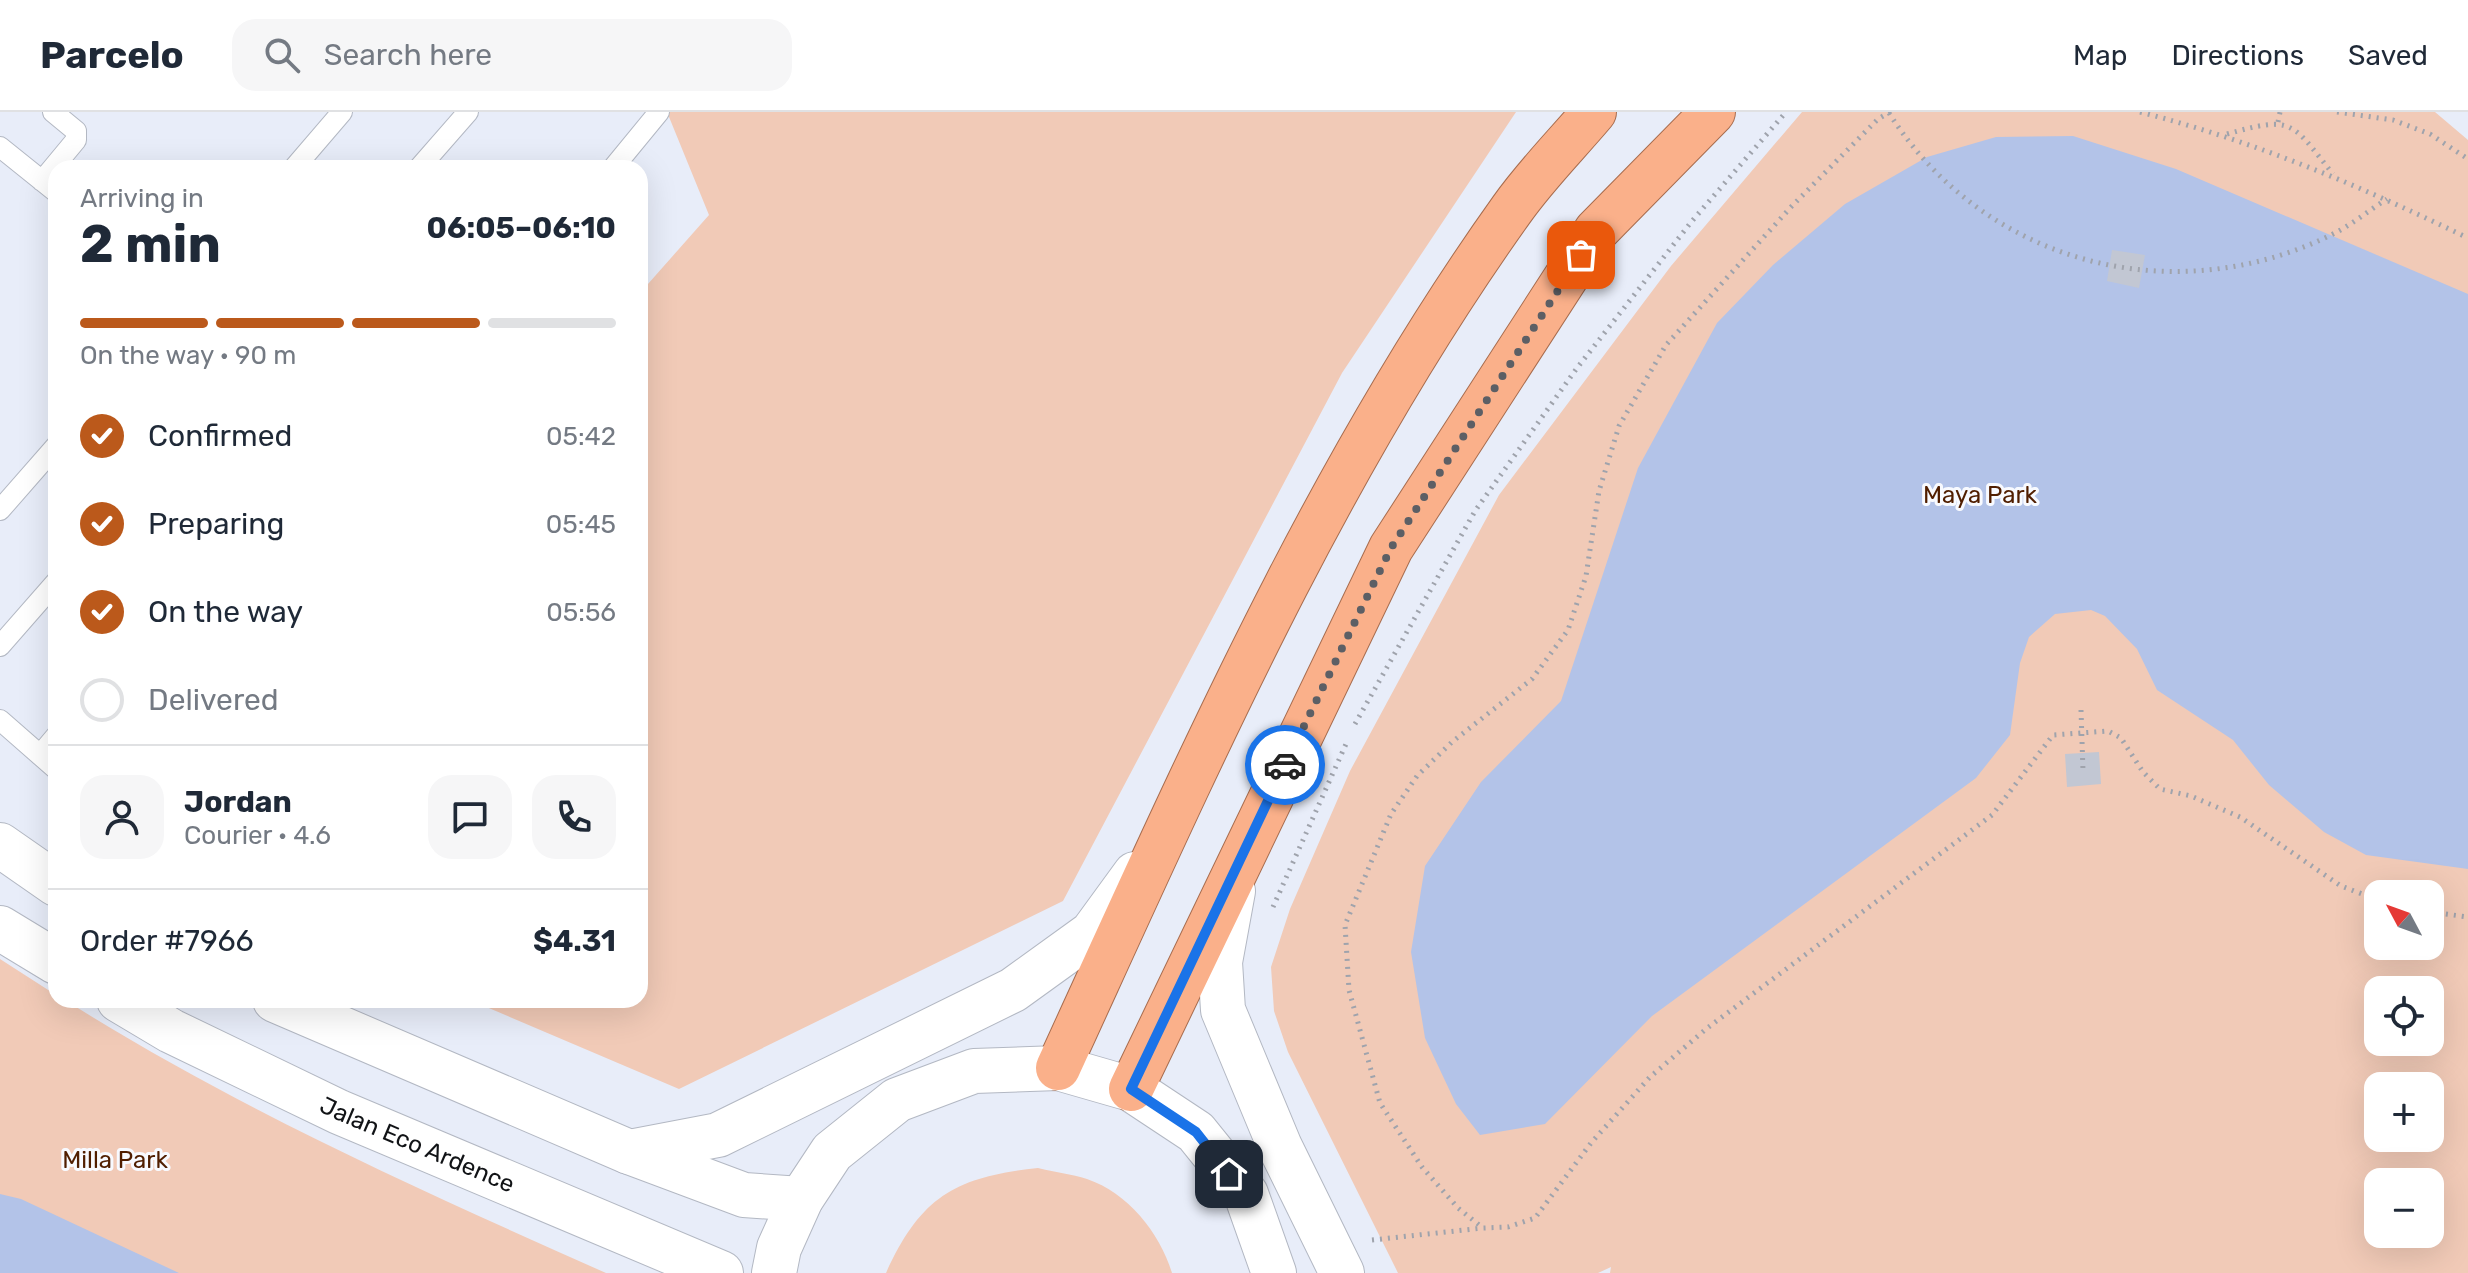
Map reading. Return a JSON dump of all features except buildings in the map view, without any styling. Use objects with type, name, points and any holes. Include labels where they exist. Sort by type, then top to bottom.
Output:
[{"type":"highway","points":[[1544,170],[1587,112]]},
{"type":"highway","points":[[1058,1068],[1166,831],[1329,499],[1513,207],[1594,112]]},
{"type":"highway","points":[[1131,1089],[1391,548],[1596,231],[1693,112]]},
{"type":"highway","points":[[1596,231],[1713,112]]},
{"type":"street","points":[[629,1152],[718,1135],[1013,990],[1092,933],[1166,831]]},
{"type":"street","points":[[0,845],[48,878]]},
{"type":"street","points":[[1238,861],[1220,962],[1223,1010],[1280,1147],[1338,1263]]},
{"type":"street","points":[[0,928],[48,957]]},
{"type":"street","name":"Jalan Eco Ardence","points":[[132,1008],[171,1031],[339,1112],[721,1273]]},
{"type":"street","points":[[294,1008],[629,1152],[744,1195],[801,1199]]},
{"type":"street","points":[[774,1273],[779,1248],[801,1199],[832,1152],[897,1100],[974,1071],[1058,1068],[1131,1089],[1196,1132],[1246,1194],[1274,1273]]},
{"type":"street","points":[[597,1221],[645,1273]]},
{"type":"lane","points":[[53,112],[76,131],[76,140],[64,160]]},
{"type":"lane","points":[[301,160],[342,112]]},
{"type":"lane","points":[[426,160],[468,112]]},
{"type":"lane","points":[[620,160],[659,112]]},
{"type":"lane","points":[[0,147],[48,185]]},
{"type":"lane","points":[[0,510],[48,455]]},
{"type":"lane","points":[[0,646],[48,591]]},
{"type":"lane","points":[[0,720],[48,762]]},
{"type":"lane","points":[[40,755],[48,746]]},
{"type":"path","points":[[1271,913],[1352,730],[1475,511],[1577,368],[1692,221],[1786,112]]},
{"type":"path","points":[[1483,1228],[1458,1208],[1422,1167],[1380,1103],[1349,990],[1345,925],[1391,814],[1417,776],[1452,742],[1532,679],[1568,630],[1586,576],[1599,491],[1619,426],[1666,345],[1791,207],[1878,119],[1890,112],[1905,138],[1946,184],[2011,230],[2055,250],[2153,274],[2211,270],[2277,256],[2333,234],[2387,199]]},
{"type":"path","points":[[2140,112],[2226,134],[2333,175],[2468,238]]},
{"type":"path","points":[[2278,122],[2280,112]]},
{"type":"path","points":[[2337,112],[2393,120],[2430,134],[2468,159]]},
{"type":"path","points":[[2226,134],[2278,122],[2299,132],[2333,175]]},
{"type":"path","points":[[2081,710],[2083,771]]},
{"type":"path","points":[[1338,1263],[1362,1242],[1508,1227],[1535,1218],[1591,1143],[1650,1077],[1706,1029],[1992,815],[2053,735],[2108,731],[2121,738],[2143,772],[2160,789],[2191,796],[2240,817],[2341,886],[2364,895]]},
{"type":"path","points":[[2444,914],[2468,917]]},
{"type":"green space","points":[[667,112],[1516,112],[1342,373],[1063,901],[679,1089],[489,1008],[648,1008],[648,284],[709,215]]},
{"type":"green space","name":"Maya Park","points":[[1802,112],[2435,112],[2468,140],[2468,1273],[1610,1273],[1611,1267],[1598,1273],[1398,1273],[1288,1052],[1274,1011],[1271,967],[1290,909],[1350,771],[1499,495],[1671,266]]},
{"type":"green space","name":"Milla Park","points":[[0,959],[48,990],[48,1008],[78,1008],[263,1112],[399,1179],[606,1273],[0,1273]]},
{"type":"green space","points":[[1038,1168],[1087,1179],[1102,1185],[1129,1204],[1151,1229],[1172,1273],[886,1273],[913,1225],[944,1195],[985,1177]]},
{"type":"water","name":"Maya Park","points":[[2073,136],[2176,169],[2468,294],[2468,869],[2366,855],[2324,832],[2269,785],[2233,740],[2157,690],[2137,649],[2105,616],[2091,610],[2055,614],[2029,637],[2020,663],[2010,735],[1976,778],[1652,1016],[1545,1124],[1480,1135],[1456,1104],[1425,1038],[1411,952],[1425,866],[1481,782],[1561,701],[1638,468],[1717,323],[1773,265],[1845,204],[1927,157],[1996,137]]},
{"type":"water","points":[[0,1194],[21,1199],[179,1273],[0,1273]]},
{"type":"way so far","points":[[1285,765],[1391,548],[1581,255]]},
{"type":"route","points":[[1229,1174],[1196,1132],[1131,1089],[1285,765]]}]
